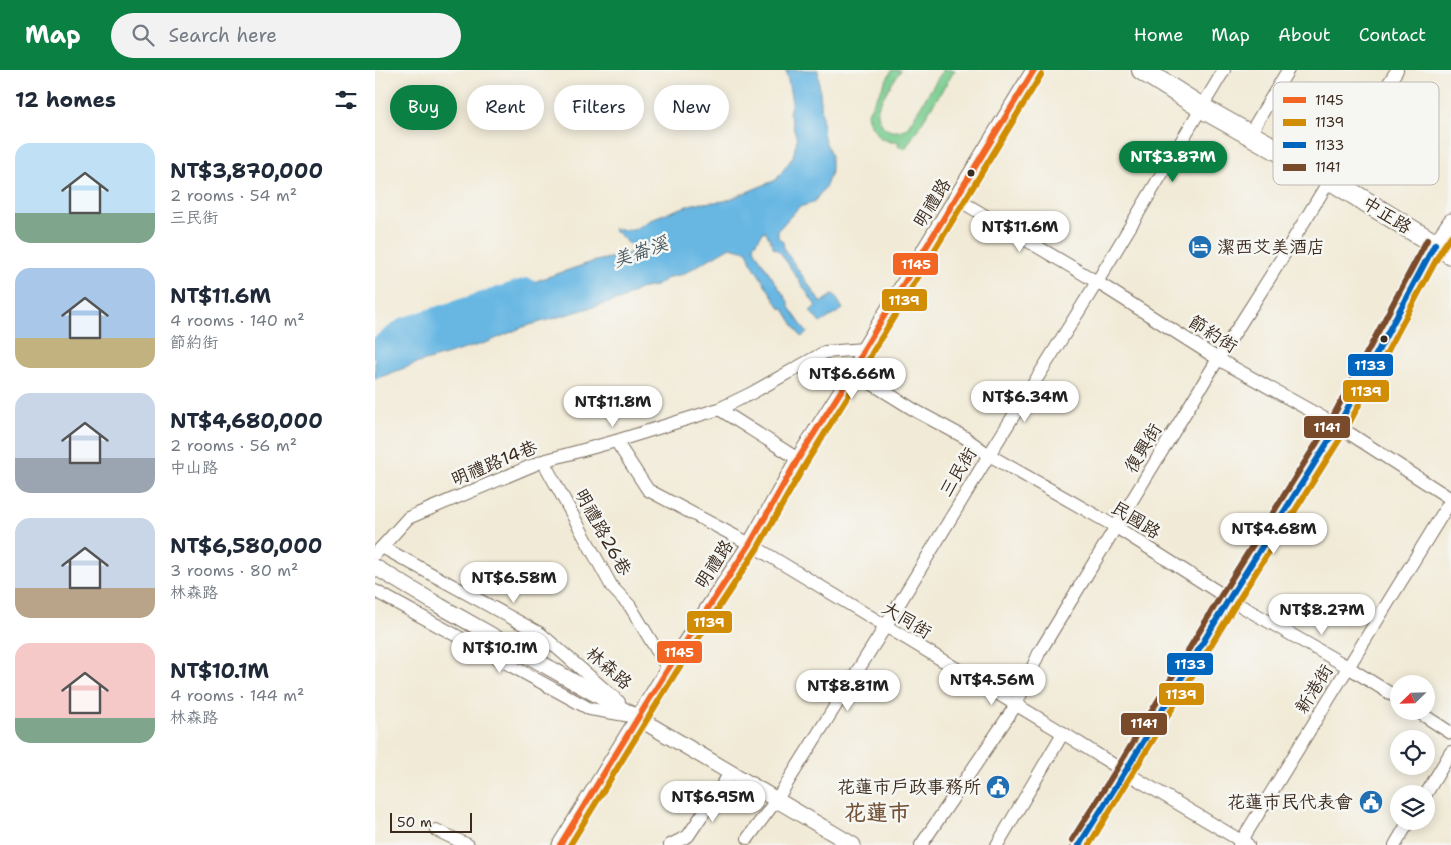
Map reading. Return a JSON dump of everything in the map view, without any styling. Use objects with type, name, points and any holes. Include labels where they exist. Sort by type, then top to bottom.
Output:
[{"type":"main road","name":"中正路","points":[[1142,70],[1202,108],[1273,148]]},
{"type":"main road","name":"中正路","points":[[1339,185],[1443,249]]},
{"type":"street","name":"明禮路","points":[[560,845],[668,669],[750,544],[798,459],[850,377],[864,349],[1034,70]]},
{"type":"street","name":"三民街","points":[[748,838],[777,799],[885,627],[989,454],[1097,282],[1224,70]]},
{"type":"street","points":[[1281,82],[1288,70]]},
{"type":"street","name":"復興街","points":[[1390,82],[1397,70]]},
{"type":"street","points":[[1249,135],[1273,95]]},
{"type":"street","name":"復興街","points":[[921,845],[1016,705],[1039,654],[1325,185]]},
{"type":"street","name":"節約街","points":[[957,199],[1097,282],[1218,359],[1338,426],[1451,499]]},
{"type":"street","points":[[1079,845],[1229,599],[1338,426],[1443,249],[1451,221]]},
{"type":"street","name":"明禮路14巷","points":[[378,550],[409,518],[543,461],[616,442],[719,409],[825,352],[864,349]]},
{"type":"street","name":"民國路","points":[[850,377],[964,437],[989,454],[1115,527],[1229,599],[1348,667],[1390,693]]},
{"type":"street","points":[[719,409],[798,459]]},
{"type":"street","name":"大同街","points":[[616,442],[648,490],[750,544],[1243,844]]},
{"type":"street","name":"明禮路26巷","points":[[543,461],[612,587],[630,606],[668,669]]},
{"type":"street","name":"新港街","points":[[1243,844],[1451,499]]},
{"type":"street","name":"林森路","points":[[378,550],[541,634],[638,718]]},
{"type":"street","name":"林森路","points":[[375,567],[731,772],[853,845]]},
{"type":"street","name":"林森路","points":[[375,591],[590,709],[638,718]]},
{"type":"street","points":[[1431,720],[1451,733]]},
{"type":"street","points":[[997,845],[1063,733]]},
{"type":"street","points":[[1431,785],[1451,752]]},
{"type":"street","points":[[670,845],[688,836],[731,772]]},
{"type":"street","points":[[436,830],[469,845]]},
{"type":"street","points":[[1395,845],[1404,830]]},
{"type":"green space","points":[[892,70],[901,70],[882,100],[878,110],[879,118],[884,127],[895,131],[907,128],[943,70],[955,70],[905,149],[898,146],[899,142],[890,142],[880,138],[869,122],[867,114]]},
{"type":"water","points":[[786,70],[818,70],[824,139],[831,155],[831,172],[826,186],[813,203],[799,207],[778,230],[778,237],[783,242],[784,249],[821,303],[834,294],[843,309],[820,323],[810,311],[816,306],[780,252],[774,248],[765,230],[753,246],[789,303],[789,307],[807,333],[801,337],[751,262],[747,251],[730,247],[683,274],[669,277],[655,286],[639,289],[621,299],[523,327],[488,342],[415,364],[375,379],[375,346],[396,341],[436,322],[467,311],[539,280],[592,262],[631,253],[634,248],[613,229],[633,230],[656,217],[693,204],[725,201],[776,180],[793,157],[797,139],[789,112],[792,102]]},
{"type":"waterway","name":"美崙溪","points":[[375,349],[405,327],[527,288]]},
{"type":"transit line","name":"1145","points":[[560,845],[668,669],[750,544],[798,459],[853,372],[864,349],[1034,70]]},
{"type":"transit line","name":"1139","points":[[570,845],[675,674],[757,549],[806,463],[860,377],[872,353],[1041,75]]},
{"type":"transit line","name":"1139","points":[[1089,845],[1236,604],[1345,431],[1442,249],[1451,236]]},
{"type":"transit line","name":"1141","points":[[1072,840],[1222,594],[1330,422],[1427,240]]},
{"type":"transit line","name":"1133","points":[[1079,845],[1229,599],[1338,426],[1435,244]]},
{"type":"place","name":"潔西艾美酒店","points":[[1200,247]]},
{"type":"place","name":"花蓮市戶政事務所","points":[[998,787]]},
{"type":"place","name":"花蓮市民代表會","points":[[1371,802]]},
{"type":"district","name":"花蓮市","points":[[877,812]]}]
